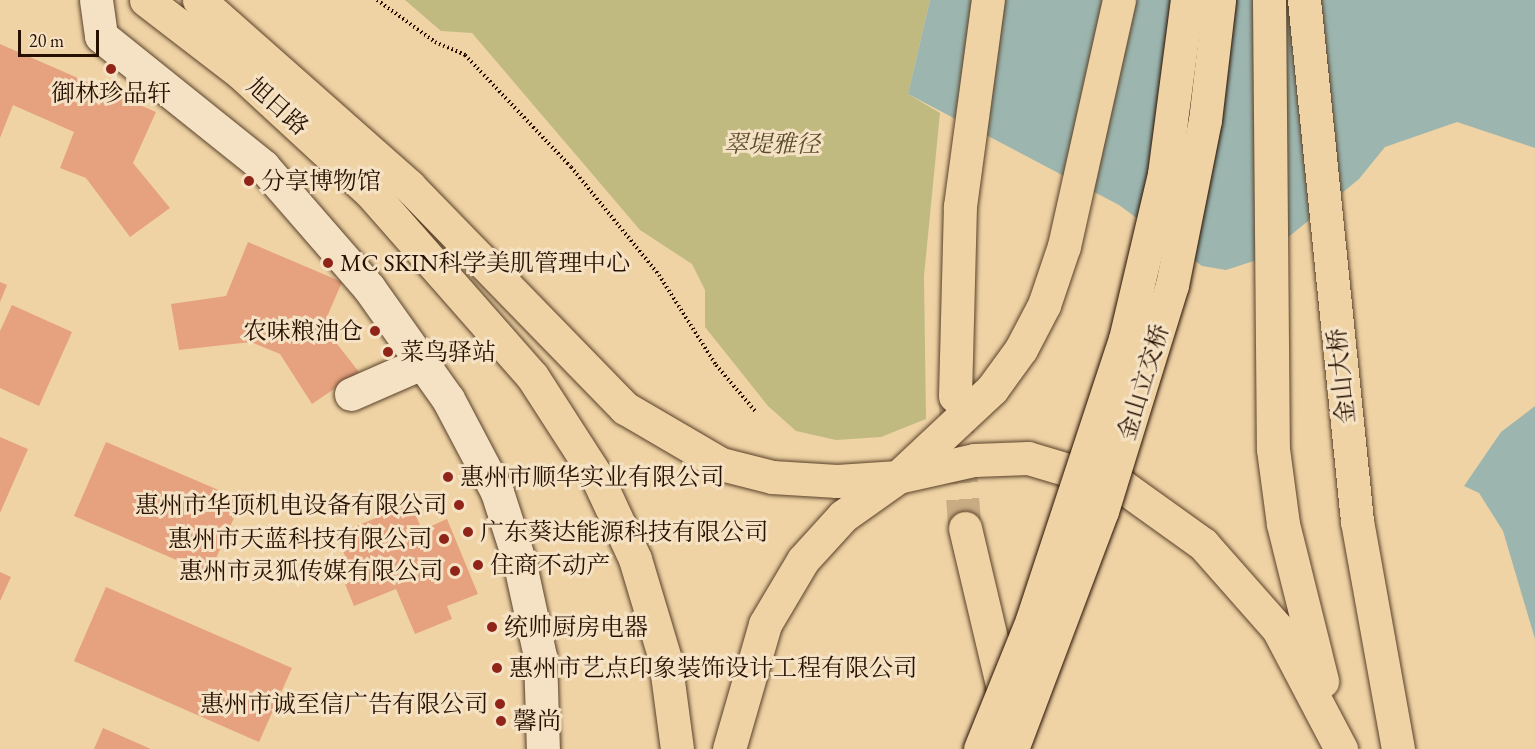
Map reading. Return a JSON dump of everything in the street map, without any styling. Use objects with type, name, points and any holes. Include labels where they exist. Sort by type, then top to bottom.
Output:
[{"type":"main road","name":"旭日路","points":[[146,0],[270,98],[400,223],[532,376],[597,477],[649,598],[669,680],[677,749]]},
{"type":"main road","name":"旭日路","points":[[199,0],[305,88],[437,213],[598,384],[689,450],[772,477],[898,477]]},
{"type":"main road","points":[[965,401],[960,197],[988,0]]},
{"type":"main road","points":[[729,749],[755,648],[791,577],[843,516],[898,477],[965,401],[1021,349],[1054,278],[1119,0]]},
{"type":"main road","name":"金山立交桥","points":[[980,749],[1032,620],[1125,339],[1164,174],[1187,0]]},
{"type":"main road","name":"金山立交桥","points":[[1012,749],[1059,635],[1167,304],[1205,120],[1219,0]]},
{"type":"main road","points":[[1269,0],[1273,449],[1283,524],[1340,746]]},
{"type":"main road","name":"金山大桥","points":[[1304,0],[1357,521],[1398,749]]},
{"type":"main road","points":[[898,477],[945,465],[1028,458],[1092,473],[1149,501],[1203,544],[1256,600],[1290,648],[1340,746]]},
{"type":"main road","points":[[965,528],[1018,749]]},
{"type":"street","points":[[96,0],[101,36],[263,166],[334,245],[424,362],[477,449],[512,534],[540,656],[543,749]]},
{"type":"street","points":[[351,394],[424,362]]},
{"type":"path","points":[[377,0],[435,42],[465,55],[571,167],[658,275],[716,365],[756,412]]},
{"type":"green space","name":"翠堤雅径","points":[[405,0],[930,0],[908,94],[940,113],[924,276],[926,419],[881,437],[836,440],[796,431],[768,406],[705,327],[705,290],[692,264],[640,230],[472,33],[441,31]]},
{"type":"water","points":[[930,0],[1535,0],[1535,148],[1457,122],[1385,147],[1359,179],[1263,258],[1226,270],[1202,266],[1119,205],[908,94]]},
{"type":"water","points":[[1535,406],[1535,639],[1503,531],[1479,493],[1464,486],[1501,432]]},
{"type":"building","points":[[0,44],[156,112],[133,163],[170,208],[130,237],[86,178],[60,168],[74,132],[13,105],[0,138]]},
{"type":"building","points":[[248,242],[342,282],[323,326],[359,372],[312,404],[280,354],[251,342],[179,350],[171,304],[226,296]]},
{"type":"building","points":[[0,282],[7,285],[0,302]]},
{"type":"building","points":[[12,305],[72,332],[39,406],[0,388],[0,331]]},
{"type":"building","points":[[0,437],[28,449],[0,513]]},
{"type":"building","points":[[106,442],[242,500],[209,574],[74,516]]},
{"type":"building","points":[[411,504],[422,530],[447,519],[478,594],[447,606],[452,619],[415,634],[396,589],[354,606],[345,584],[355,580],[336,534]]},
{"type":"building","points":[[0,572],[11,577],[0,601]]},
{"type":"building","points":[[106,587],[292,668],[259,742],[74,661]]},
{"type":"building","points":[[103,728],[151,749],[94,749]]},
{"type":"tunnel","points":[[955,401],[965,528]]},
{"type":"place","name":"御林珍品轩","points":[[111,69]]},
{"type":"place","name":"分享博物馆","points":[[249,181]]},
{"type":"place","name":"MC SKIN科学美肌管理中心","points":[[328,263]]},
{"type":"place","name":"农味粮油仓","points":[[375,331]]},
{"type":"place","name":"菜鸟驿站","points":[[388,352]]},
{"type":"place","name":"惠州市顺华实业有限公司","points":[[448,477]]},
{"type":"place","name":"惠州市华顶机电设备有限公司","points":[[459,505]]},
{"type":"place","name":"广东葵达能源科技有限公司","points":[[468,532]]},
{"type":"place","name":"惠州市天蓝科技有限公司","points":[[444,539]]},
{"type":"place","name":"住商不动产","points":[[478,565]]},
{"type":"place","name":"惠州市灵狐传媒有限公司","points":[[455,571]]},
{"type":"place","name":"统帅厨房电器","points":[[492,627]]},
{"type":"place","name":"惠州市艺点印象装饰设计工程有限公司","points":[[497,668]]},
{"type":"place","name":"惠州市诚至信广告有限公司","points":[[500,704]]},
{"type":"place","name":"馨尚","points":[[501,721]]}]
